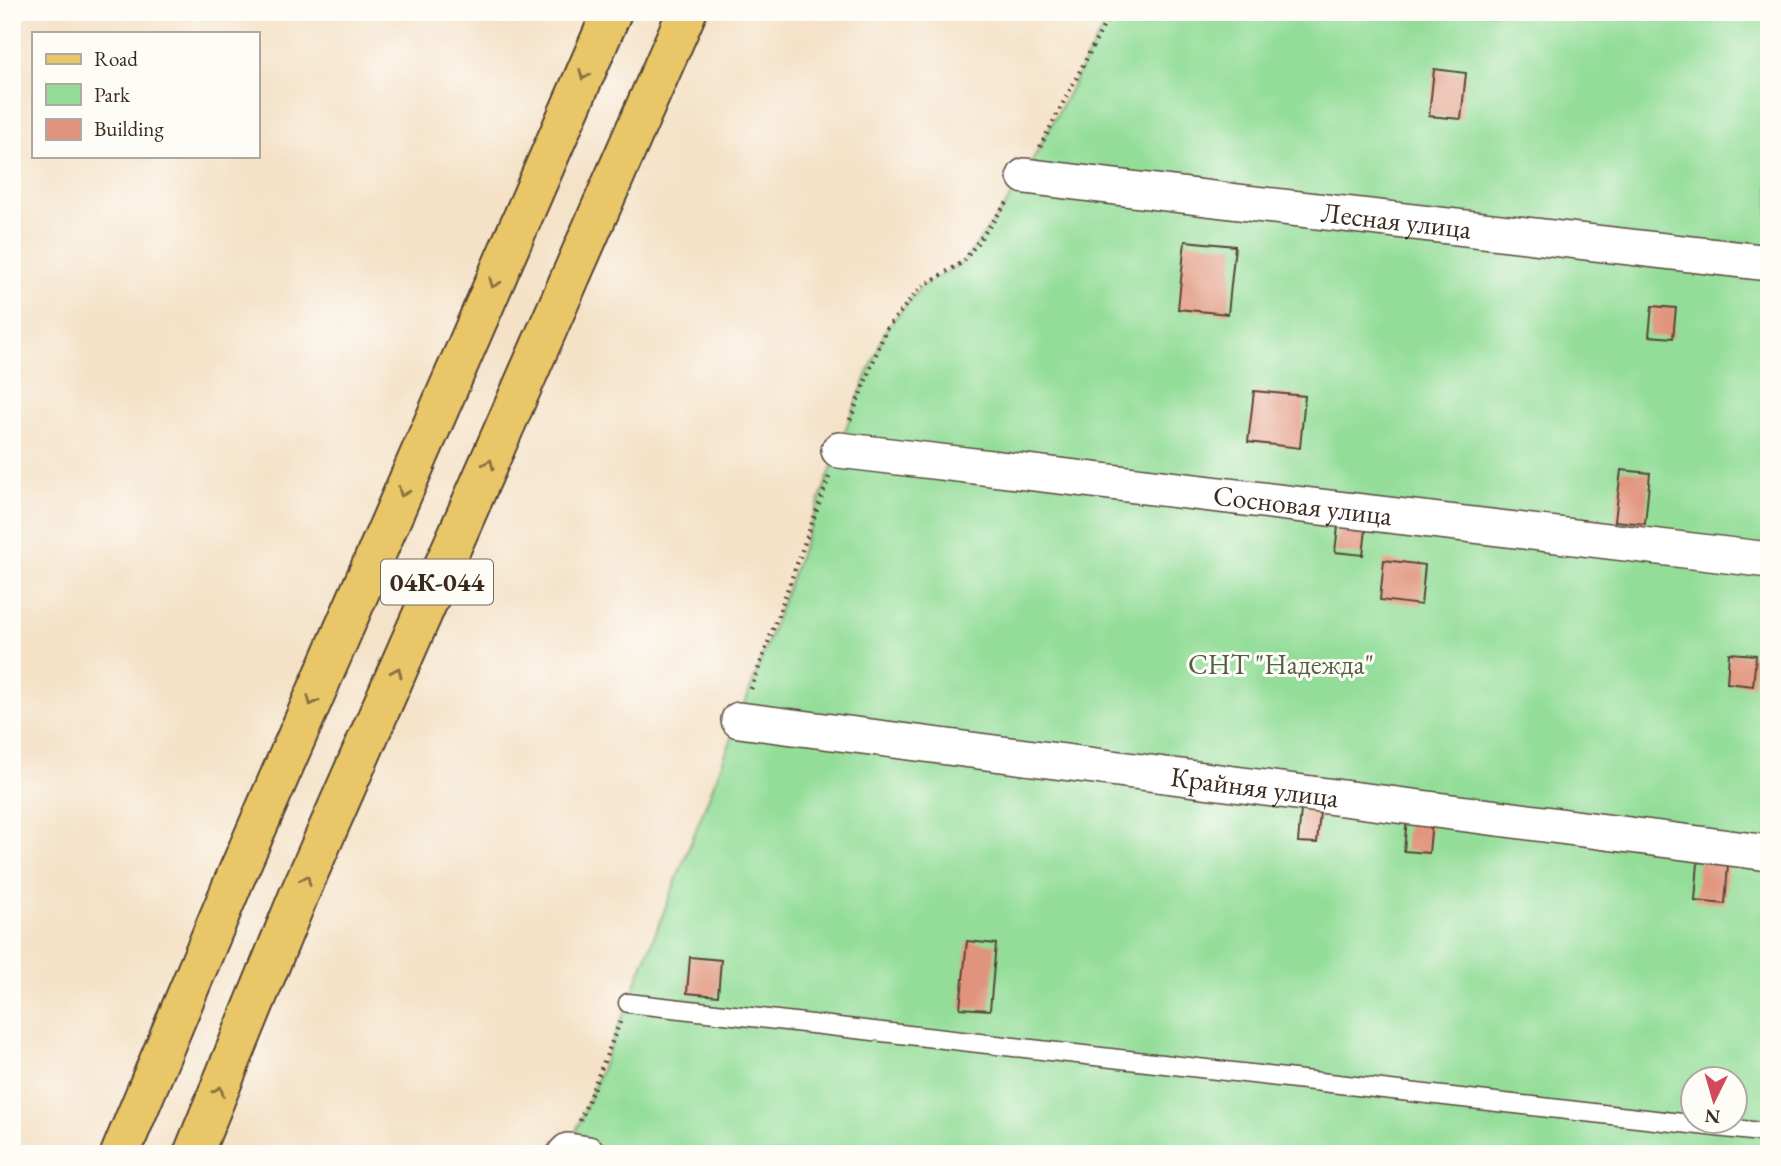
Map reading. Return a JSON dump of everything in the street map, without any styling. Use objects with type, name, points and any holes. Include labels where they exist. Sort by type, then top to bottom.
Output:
[{"type":"main road","name":"04К-044","points":[[120,1154],[234,881],[612,12]]},
{"type":"main road","name":"04К-044","points":[[193,1154],[298,897],[687,12]]},
{"type":"street","name":"Лесная улица","points":[[1025,176],[1769,263]]},
{"type":"street","name":"Сосновая улица","points":[[839,450],[1769,560]]},
{"type":"street","name":"Крайняя улица","points":[[740,720],[1769,853]]},
{"type":"lane","points":[[628,1003],[1769,1133]]},
{"type":"path","points":[[740,720],[886,329],[921,287],[963,262],[1003,209],[1025,176],[1111,12]]},
{"type":"path","points":[[573,1153],[628,1003]]},
{"type":"green space","name":"СНТ \"Надежда\"","points":[[1111,12],[1769,12],[1769,1154],[565,1154],[628,1003],[739,720],[848,423],[886,329],[921,287],[963,262],[1025,175]]},
{"type":"building","points":[[1434,69],[1466,73],[1461,119],[1429,116]]},
{"type":"building","points":[[1185,241],[1235,246],[1228,314],[1178,309]]},
{"type":"building","points":[[1652,306],[1676,308],[1673,338],[1649,336]]},
{"type":"building","points":[[1254,391],[1305,396],[1300,448],[1248,442]]},
{"type":"building","points":[[1621,470],[1650,473],[1645,524],[1615,521]]},
{"type":"building","points":[[1339,518],[1367,521],[1363,555],[1335,552]]},
{"type":"building","points":[[1384,560],[1425,565],[1421,605],[1380,600]]},
{"type":"building","points":[[1729,653],[1756,655],[1753,686],[1727,683]]},
{"type":"building","points":[[1301,810],[1320,812],[1317,843],[1298,842]]},
{"type":"building","points":[[1407,817],[1432,820],[1429,853],[1404,851]]},
{"type":"building","points":[[1698,862],[1728,865],[1725,904],[1695,901]]},
{"type":"building","points":[[967,941],[996,944],[990,1010],[960,1008]]},
{"type":"building","points":[[690,957],[721,960],[718,996],[687,993]]}]
